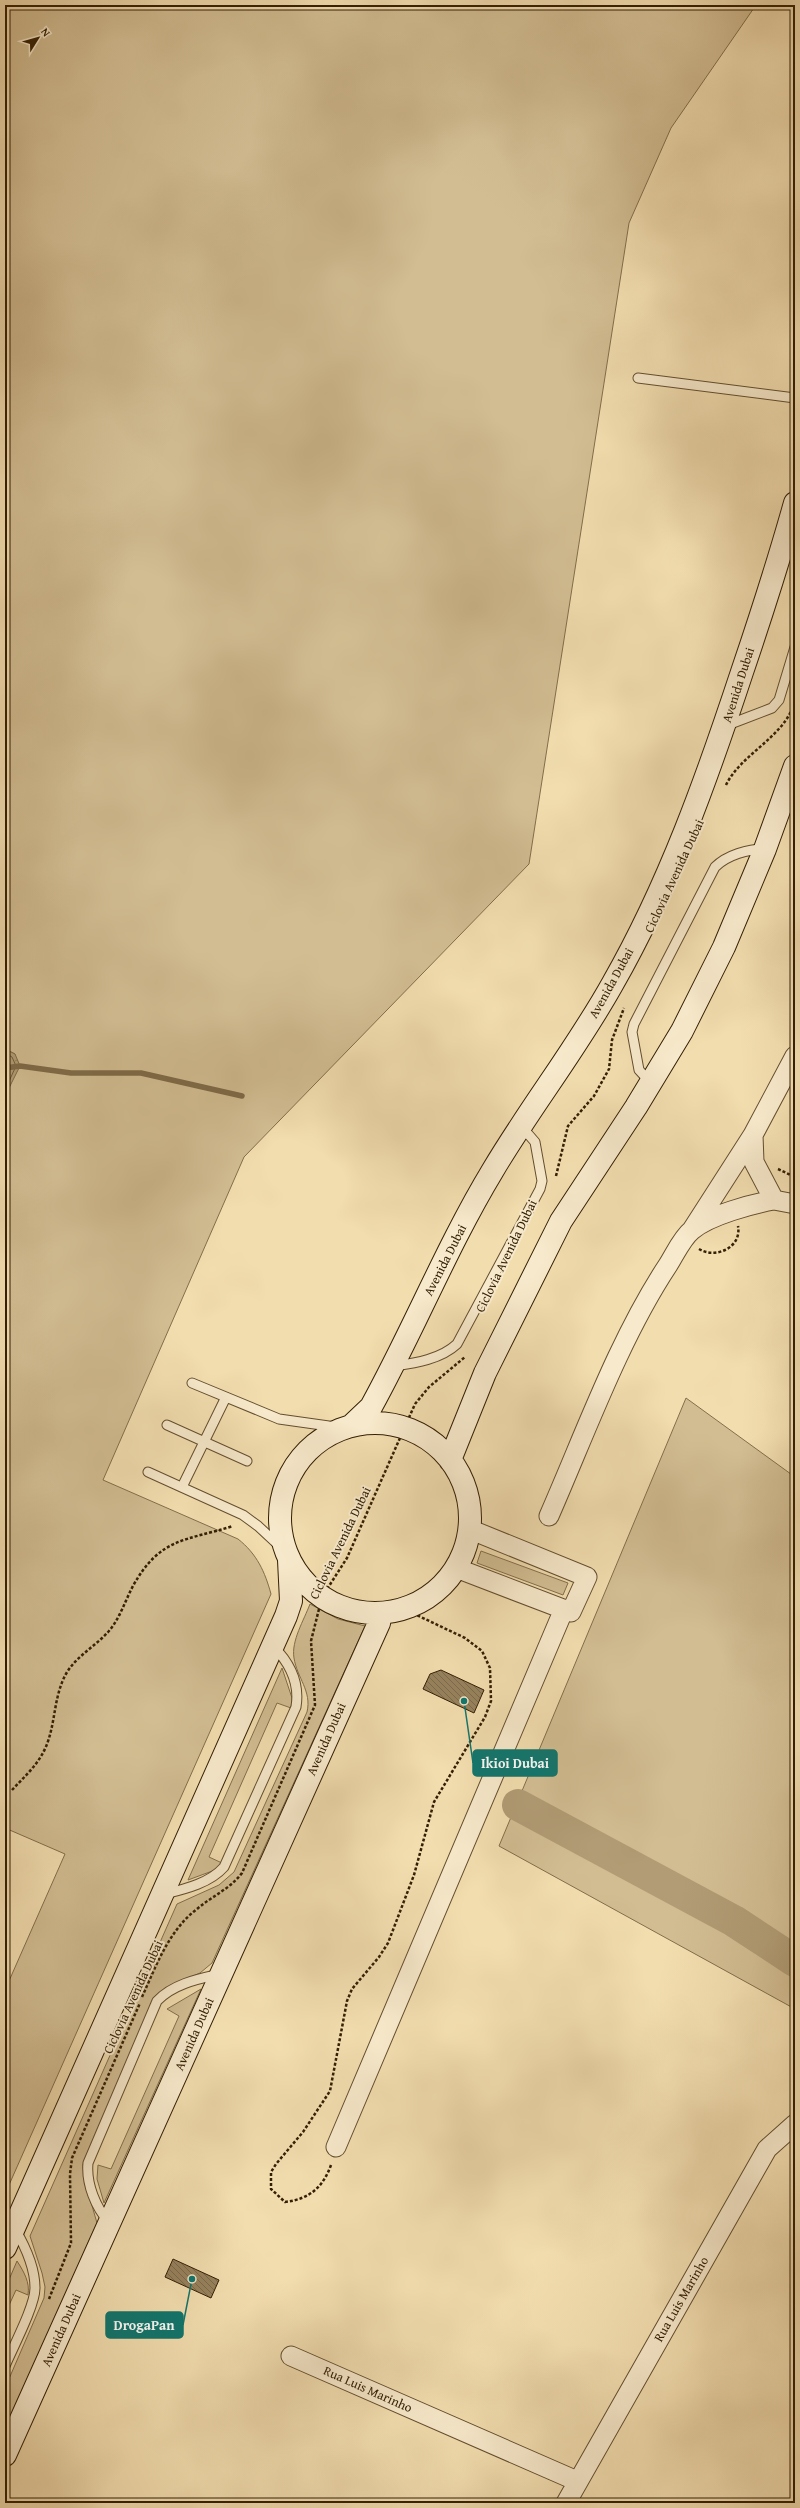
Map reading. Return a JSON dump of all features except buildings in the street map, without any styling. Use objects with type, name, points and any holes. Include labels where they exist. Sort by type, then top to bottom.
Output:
[{"type":"street","name":"Avenida Dubai","points":[[5,2248],[273,1646],[291,1601],[288,1557],[281,1536],[280,1511],[283,1492],[290,1475],[300,1459],[315,1444],[348,1427],[371,1407],[393,1366],[450,1247],[494,1169],[556,1076],[614,982],[688,828],[724,727],[780,558],[795,503]]},
{"type":"street","points":[[450,1460],[485,1373],[561,1221],[651,1083],[682,1031],[724,947],[765,849],[795,766]]},
{"type":"street","points":[[549,1516],[632,1328],[658,1280],[753,1135],[795,1056]]},
{"type":"street","points":[[753,1135],[754,1162],[774,1200]]},
{"type":"street","points":[[692,1230],[734,1210],[774,1200],[795,1204]]},
{"type":"street","name":"Avenida Dubai","points":[[288,1557],[303,1580],[322,1597],[340,1607],[360,1612],[381,1613],[404,1609],[425,1599],[443,1584],[456,1568],[464,1550],[469,1529],[469,1505],[462,1481],[450,1460],[437,1447],[405,1428],[378,1423],[348,1427]]},
{"type":"street","points":[[456,1568],[571,1612],[586,1577],[469,1529]]},
{"type":"street","points":[[336,2147],[564,1609]]},
{"type":"street","name":"Avenida Dubai","points":[[5,2455],[379,1623],[381,1613]]},
{"type":"street","name":"Rua Luis Marinho","points":[[566,2503],[577,2481],[767,2149],[795,2124]]},
{"type":"street","name":"Rua Luis Marinho","points":[[291,2356],[577,2481]]},
{"type":"lane","points":[[638,378],[795,398]]},
{"type":"lane","points":[[724,727],[772,708],[778,700],[795,647]]},
{"type":"lane","points":[[651,1083],[639,1070],[632,1032],[634,1024],[715,868],[728,858],[754,849],[765,849]]},
{"type":"lane","points":[[393,1366],[418,1362],[450,1351],[457,1344],[540,1189],[542,1181],[535,1142],[522,1127]]},
{"type":"lane","points":[[192,1383],[279,1419],[348,1427]]},
{"type":"lane","points":[[182,1487],[226,1397]]},
{"type":"lane","points":[[167,1425],[246,1461]]},
{"type":"lane","points":[[148,1472],[243,1516],[248,1521],[258,1526],[288,1557]]},
{"type":"lane","points":[[162,1895],[193,1886],[217,1875],[224,1867],[296,1707],[298,1698],[288,1660],[273,1646]]},
{"type":"lane","points":[[109,2222],[98,2210],[87,2172],[88,2163],[157,2001],[164,1994],[195,1980],[221,1974]]},
{"type":"lane","points":[[5,2366],[32,2303],[36,2288],[32,2270],[23,2244],[14,2228]]},
{"type":"path","points":[[724,790],[736,771],[784,721],[795,699]]},
{"type":"path","points":[[554,1182],[568,1126],[594,1096],[608,1069],[612,1040],[626,1002]]},
{"type":"path","name":"Ciclovia Avenida Dubai","points":[[47,2302],[71,2243],[70,2174],[72,2158],[157,1964],[179,1925],[196,1909],[234,1883],[242,1873],[315,1705],[311,1641],[322,1597],[346,1558],[416,1404],[429,1387],[466,1356]]},
{"type":"path","points":[[12,1790],[40,1759],[47,1744],[57,1695],[64,1677],[72,1665],[109,1631],[134,1585],[150,1561],[160,1550],[175,1541],[248,1521]]},
{"type":"path","points":[[336,2147],[325,2181],[316,2190],[300,2200],[285,2202],[271,2189],[271,2172],[311,2121],[330,2091],[347,2001],[352,1989],[379,1957],[388,1943],[414,1875],[434,1802],[485,1718],[491,1701],[490,1668],[482,1651],[465,1638],[404,1609]]},
{"type":"shaded area","points":[[5,5],[756,5],[671,128],[629,223],[529,864],[244,1157],[103,1480],[238,1539],[255,1557],[266,1578],[271,1594],[5,2194],[5,1990],[65,1854],[5,1828],[5,1096],[8,1093],[15,1054],[5,1049]]},
{"type":"shaded area","points":[[686,1398],[795,1477],[795,2009],[499,1846]]},
{"type":"shaded area","points":[[481,1551],[568,1583],[563,1595],[477,1563]]},
{"type":"shaded area","points":[[310,1604],[338,1619],[365,1626],[212,1963],[200,1973],[172,1985],[155,1998],[83,2164],[84,2178],[97,2223],[5,2431],[5,2388],[44,2298],[45,2287],[42,2273],[30,2236],[177,1904],[219,1885],[234,1872],[307,1712],[308,1698],[294,1658],[294,1645]]},
{"type":"shaded area","points":[[282,1668],[292,1698],[291,1708],[277,1703],[209,1857],[222,1863],[215,1870],[188,1880]]},
{"type":"shaded area","points":[[201,1989],[104,2203],[97,2179],[98,2165],[111,2169],[179,2016],[167,2009]]},
{"type":"shaded area","points":[[17,2261],[27,2281],[28,2295],[16,2290],[5,2314],[5,2289]]},
{"type":"water","points":[[5,1049],[15,1054],[20,1066],[5,1096]]},
{"type":"waterway","points":[[5,1068],[20,1066],[71,1073],[141,1073],[242,1096]]},
{"type":"waterway","points":[[518,1805],[734,1921],[795,1961]]},
{"type":"place","name":"Ikioi Dubai","points":[[464,1701]]},
{"type":"place","name":"DrogaPan","points":[[192,2279]]}]
